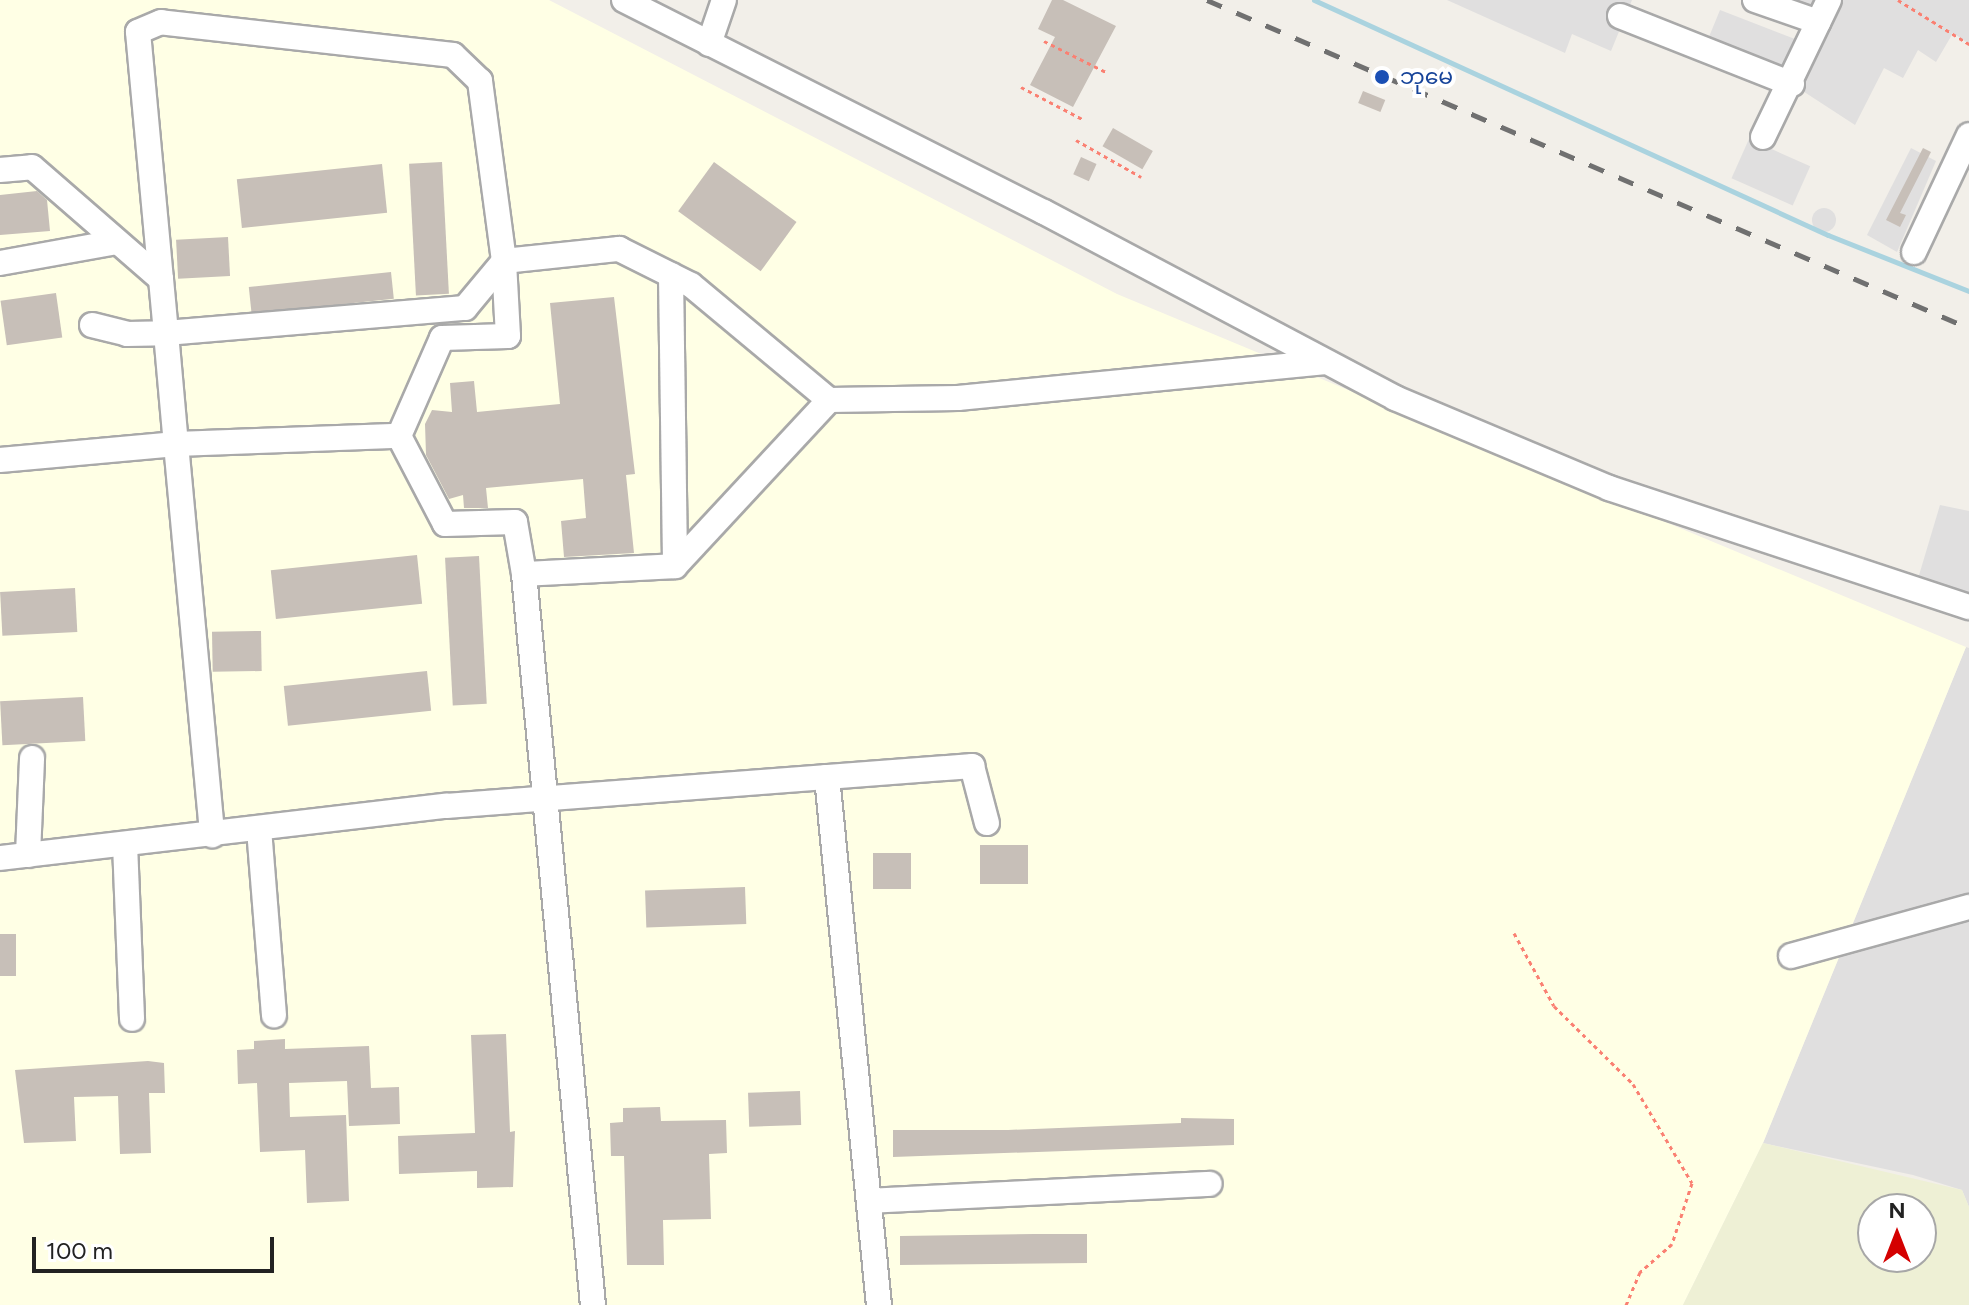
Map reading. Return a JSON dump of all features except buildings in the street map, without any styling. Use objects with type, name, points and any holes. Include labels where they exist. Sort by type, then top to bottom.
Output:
[{"type":"street","points":[[624,0],[1044,212],[1323,362],[1609,488],[1969,607]]},
{"type":"street","points":[[709,44],[724,0]]},
{"type":"street","points":[[1755,0],[1818,22]]},
{"type":"street","points":[[1763,137],[1792,84],[1829,0]]},
{"type":"street","points":[[1620,16],[1792,84]]},
{"type":"street","points":[[212,835],[138,32],[161,22],[453,55],[480,81],[504,261],[508,336],[442,338],[399,436]]},
{"type":"street","points":[[1914,252],[1969,135]]},
{"type":"street","points":[[0,170],[32,167],[161,279]]},
{"type":"street","points":[[0,263],[117,242]]},
{"type":"street","points":[[92,325],[127,334],[166,333],[465,308],[504,261],[619,249],[691,285],[829,400],[958,398],[1323,362]]},
{"type":"street","points":[[671,275],[675,566]]},
{"type":"street","points":[[524,574],[675,566],[829,400]]},
{"type":"street","points":[[0,460],[176,444],[399,436]]},
{"type":"street","points":[[399,436],[445,524],[515,522],[524,574],[593,1305]]},
{"type":"street","points":[[28,855],[32,758]]},
{"type":"street","points":[[0,858],[546,799],[972,766],[987,823]]},
{"type":"street","points":[[827,777],[879,1305]]},
{"type":"street","points":[[259,829],[274,1015]]},
{"type":"street","points":[[125,844],[132,1019]]},
{"type":"street","points":[[1791,956],[1969,907]]},
{"type":"street","points":[[869,1201],[1210,1184]]},
{"type":"path","points":[[1898,0],[1969,44]]},
{"type":"path","points":[[1044,41],[1106,72]]},
{"type":"path","points":[[1021,87],[1084,120]]},
{"type":"path","points":[[1076,140],[1141,177]]},
{"type":"path","points":[[1514,933],[1554,1006],[1633,1084],[1692,1183],[1672,1244],[1640,1272],[1626,1305]]},
{"type":"shaded area","points":[[0,0],[549,0],[1117,294],[1966,647],[1763,1143],[1683,1305],[0,1305]]},
{"type":"shaded area","points":[[1447,0],[1632,0],[1611,51],[1572,34],[1565,53]]},
{"type":"shaded area","points":[[1755,0],[1969,0],[1969,44],[1953,33],[1936,62],[1918,50],[1903,78],[1884,68],[1855,125],[1792,84],[1704,49],[1720,10],[1808,44],[1817,22]]},
{"type":"shaded area","points":[[1749,139],[1810,166],[1793,206],[1732,178]]},
{"type":"shaded area","points":[[1911,148],[1936,161],[1897,252],[1867,235]]},
{"type":"shaded area","points":[[1819,208],[1829,208],[1836,215],[1836,225],[1829,232],[1819,232],[1812,225],[1812,215]]},
{"type":"shaded area","points":[[1940,505],[1969,511],[1969,597],[1917,582]]},
{"type":"shaded area","points":[[1966,647],[1969,648],[1969,1207],[1962,1190],[1913,1175],[1763,1143]]},
{"type":"shaded area","points":[[1763,1143],[1962,1190],[1969,1207],[1969,1305],[1683,1305]]},
{"type":"waterway","points":[[1314,0],[1828,235],[1969,291]]},
{"type":"railway","points":[[1207,0],[1969,328]]},
{"type":"place","name":"ဘုမေ","points":[[1382,77]]}]
